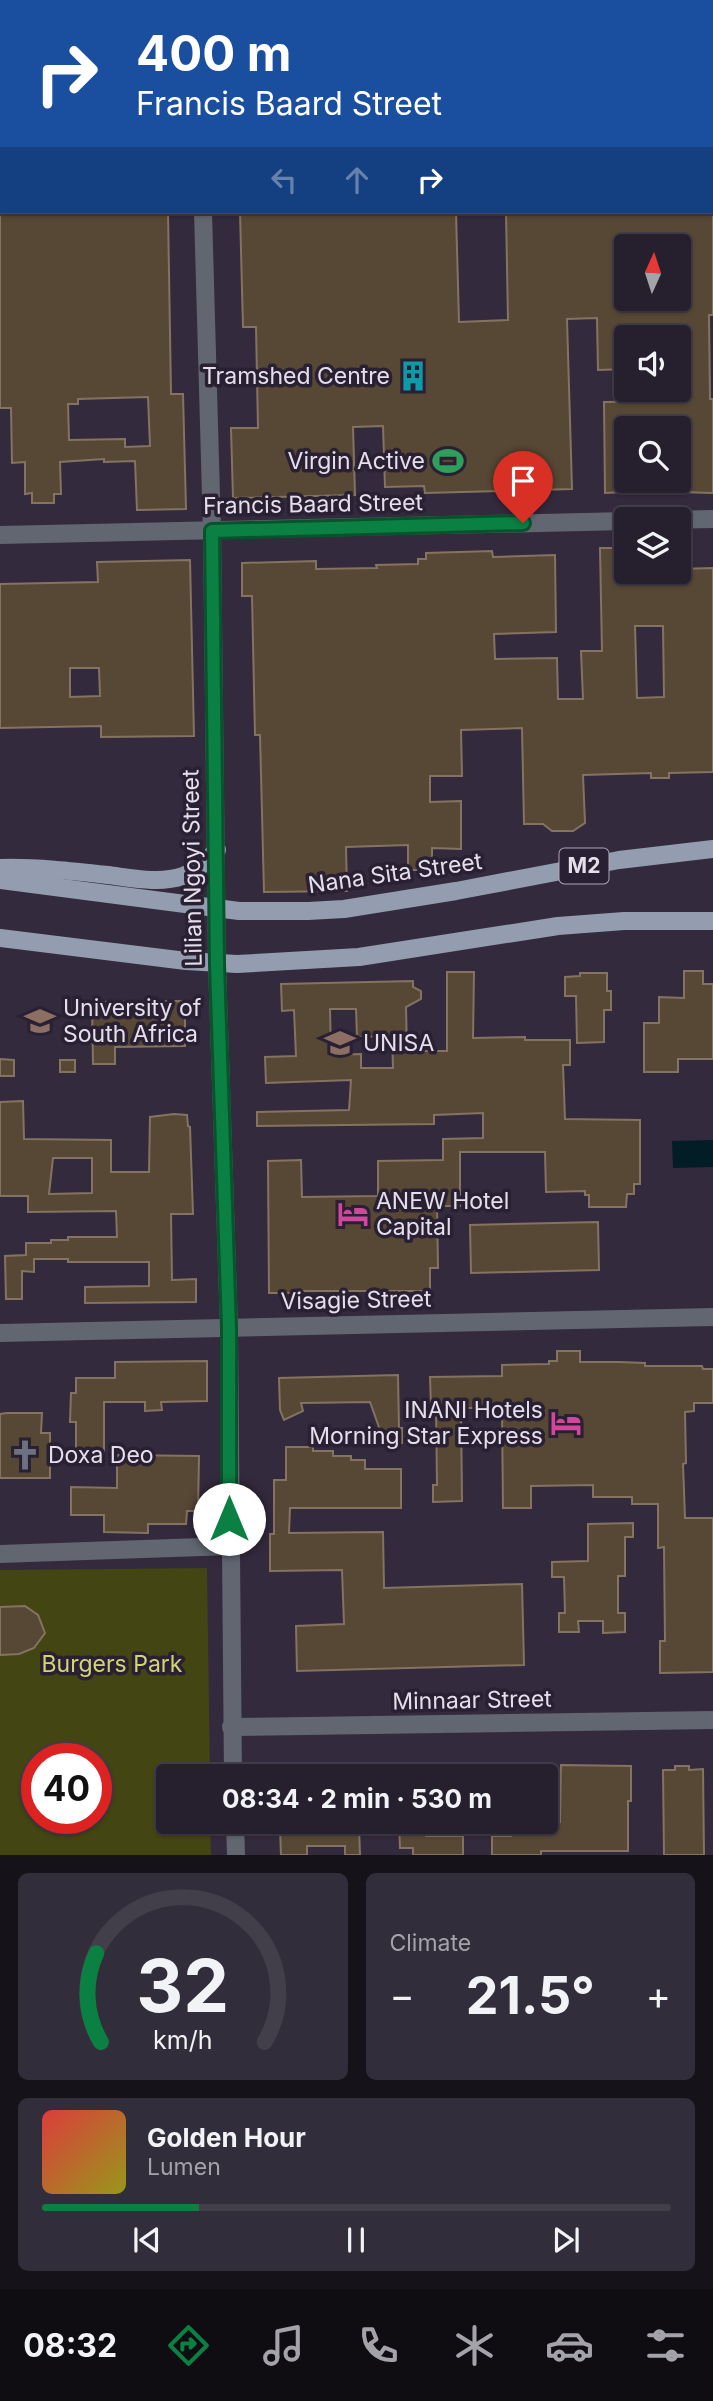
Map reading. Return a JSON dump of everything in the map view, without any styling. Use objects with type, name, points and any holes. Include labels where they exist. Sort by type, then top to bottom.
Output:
[{"type":"main road","name":"Nana Sita Street","points":[[0,880],[217,909],[308,911],[344,909],[619,860],[713,849]]},
{"type":"main road","points":[[0,867],[172,879],[197,869],[217,850]]},
{"type":"main road","points":[[0,938],[217,964],[359,957],[558,926],[624,921],[713,921]]},
{"type":"street","name":"Lilian Ngoyi Street","points":[[203,214],[212,531],[217,964],[229,1328],[233,1764]]},
{"type":"street","points":[[691,519],[713,519]]},
{"type":"street","name":"Francis Baard Street","points":[[0,535],[614,521]]},
{"type":"street","name":"Visagie Street","points":[[0,1333],[713,1317]]},
{"type":"street","points":[[0,1554],[230,1546]]},
{"type":"street","name":"Minnaar Street","points":[[231,1727],[713,1720]]},
{"type":"street","points":[[235,1834],[236,1855]]},
{"type":"green space","name":"Burgers Park","points":[[207,1568],[210,1764],[156,1764],[156,1834],[210,1834],[211,1855],[0,1855],[0,1570]]},
{"type":"water","points":[[713,1140],[713,1167],[673,1168],[672,1141]]},
{"type":"building","points":[[0,214],[168,214],[171,394],[183,394],[186,509],[137,510],[135,461],[104,462],[104,459],[60,462],[61,494],[54,494],[54,503],[32,503],[32,493],[25,494],[25,462],[12,463],[11,408],[0,408]],"holes":[[[148,397],[150,446],[125,447],[125,439],[69,440],[68,404],[78,404],[78,399]]]},
{"type":"building","points":[[240,214],[456,214],[459,322],[508,320],[506,214],[713,214],[713,315],[709,315],[710,399],[713,399],[713,493],[691,492],[691,416],[614,416],[614,493],[605,493],[604,402],[691,402],[691,325],[614,325],[614,369],[598,370],[597,318],[567,319],[572,489],[425,493],[424,486],[385,487],[383,426],[353,427],[355,495],[233,498],[231,428],[258,428],[256,327],[243,327]]},
{"type":"building","points":[[600,548],[614,548],[614,584],[691,584],[691,569],[713,568],[713,772],[669,773],[669,778],[651,778],[651,773],[583,775],[585,823],[573,831],[552,831],[543,824],[524,824],[522,728],[461,730],[462,776],[430,776],[430,802],[461,801],[461,849],[432,848],[432,870],[408,870],[408,845],[346,847],[347,891],[264,892],[260,735],[255,735],[252,596],[242,596],[242,563],[316,561],[316,569],[377,568],[376,565],[418,564],[418,559],[426,559],[426,553],[492,551],[493,557],[555,555],[556,632],[494,634],[495,659],[557,658],[558,699],[583,699],[581,651],[602,651]],"holes":[[[635,626],[663,626],[664,697],[637,698]]]},
{"type":"building","points":[[190,560],[194,736],[101,737],[101,726],[0,728],[0,584],[98,582],[97,562]],"holes":[[[70,668],[99,668],[100,696],[70,697]]]},
{"type":"building","points":[[684,971],[703,971],[703,984],[713,984],[713,1059],[678,1059],[678,1072],[644,1072],[644,1023],[659,1023],[659,997],[684,998]]},
{"type":"building","points":[[447,972],[474,972],[473,1038],[570,1040],[570,1065],[563,1065],[565,1119],[640,1120],[640,1184],[634,1184],[634,1194],[627,1194],[626,1207],[589,1207],[589,1195],[585,1195],[585,1191],[546,1192],[545,1152],[460,1152],[460,1206],[437,1206],[438,1268],[430,1268],[430,1291],[269,1293],[268,1161],[301,1160],[302,1197],[378,1196],[378,1161],[443,1160],[443,1139],[483,1138],[483,1113],[434,1115],[434,1124],[257,1126],[257,1112],[349,1110],[351,1080],[266,1083],[265,1057],[296,1056],[294,1010],[282,1011],[281,984],[413,981],[413,987],[421,991],[421,999],[406,1007],[407,1051],[447,1051]],"holes":[[[330,1009],[356,1009],[357,1037],[392,1036],[393,1068],[361,1068],[361,1054],[331,1055]]]},
{"type":"building","points":[[580,973],[607,973],[611,1010],[604,1010],[604,1042],[577,1043],[576,996],[565,996],[565,977],[580,976]]},
{"type":"building","points":[[185,1001],[185,1046],[115,1047],[115,1064],[93,1064],[92,1002]]},
{"type":"building","points":[[0,1059],[14,1060],[14,1076],[0,1076]]},
{"type":"building","points":[[60,1060],[75,1060],[75,1072],[60,1072]]},
{"type":"building","points":[[23,1101],[24,1139],[111,1140],[111,1172],[149,1172],[150,1117],[187,1115],[190,1127],[193,1214],[171,1214],[172,1280],[196,1279],[196,1302],[85,1303],[85,1287],[149,1286],[149,1262],[68,1262],[68,1259],[34,1259],[34,1272],[22,1271],[22,1299],[6,1299],[5,1256],[26,1255],[26,1243],[51,1243],[51,1240],[68,1240],[68,1237],[117,1237],[116,1211],[28,1212],[28,1196],[0,1196],[0,1102]],"holes":[[[53,1158],[92,1158],[92,1193],[49,1194]]]},
{"type":"building","points":[[598,1222],[599,1270],[471,1273],[470,1225]]},
{"type":"building","points":[[557,1351],[580,1351],[580,1362],[702,1366],[703,1369],[713,1369],[713,1403],[694,1403],[694,1411],[685,1412],[686,1463],[683,1464],[685,1518],[713,1518],[713,1672],[660,1673],[660,1641],[665,1641],[664,1547],[658,1548],[658,1504],[632,1504],[632,1497],[593,1497],[593,1485],[531,1486],[531,1508],[503,1508],[502,1408],[461,1408],[462,1501],[433,1502],[433,1485],[437,1485],[436,1406],[431,1407],[430,1377],[502,1376],[502,1365],[549,1364],[549,1361],[557,1361]]},
{"type":"building","points":[[207,1361],[207,1401],[161,1402],[162,1410],[145,1411],[145,1402],[104,1402],[104,1463],[76,1463],[76,1422],[70,1422],[71,1393],[76,1393],[76,1378],[115,1378],[115,1362]]},
{"type":"building","points":[[398,1375],[399,1428],[402,1428],[402,1443],[385,1444],[370,1402],[301,1403],[303,1411],[284,1420],[280,1410],[279,1378]]},
{"type":"building","name":"Doxa Deo","points":[[42,1413],[41,1433],[50,1433],[50,1478],[0,1478],[0,1414]]},
{"type":"building","points":[[286,1447],[313,1447],[313,1451],[333,1451],[333,1456],[351,1456],[351,1460],[365,1460],[365,1469],[401,1469],[401,1508],[290,1508],[289,1533],[383,1532],[384,1588],[522,1584],[524,1665],[297,1671],[296,1626],[344,1624],[342,1570],[270,1571],[270,1534],[274,1534],[274,1480],[286,1480]]},
{"type":"building","points":[[117,1455],[199,1456],[198,1511],[187,1511],[186,1524],[148,1524],[148,1533],[104,1532],[104,1515],[71,1515],[71,1487],[117,1488]]},
{"type":"building","points":[[633,1523],[633,1537],[625,1537],[625,1576],[618,1576],[618,1613],[625,1613],[625,1632],[603,1633],[603,1621],[578,1621],[579,1632],[559,1632],[559,1613],[565,1613],[564,1577],[552,1577],[552,1562],[588,1561],[588,1524]]},
{"type":"building","points":[[25,1606],[38,1615],[45,1633],[34,1648],[19,1654],[0,1655],[0,1607]]},
{"type":"building","points":[[561,1765],[631,1766],[628,1851],[541,1851],[541,1855],[492,1855],[492,1836],[558,1834]]},
{"type":"building","points":[[675,1766],[689,1766],[689,1770],[703,1769],[704,1855],[664,1855],[663,1770],[675,1770]]},
{"type":"building","points":[[280,1834],[359,1834],[360,1855],[345,1855],[345,1846],[307,1846],[307,1855],[281,1855]]},
{"type":"building","points":[[399,1834],[463,1836],[463,1855],[413,1855],[413,1848],[400,1848]]},
{"type":"place","name":"Tramshed Centre","points":[[413,376]]},
{"type":"place","name":"Virgin Active","points":[[448,461]]},
{"type":"place","name":"University of South Africa","points":[[40,1021]]},
{"type":"place","name":"UNISA","points":[[340,1043]]},
{"type":"place","name":"ANEW Hotel Capital","points":[[353,1214]]},
{"type":"place","name":"INANI Hotels Morning Star Express","points":[[566,1423]]},
{"type":"place","name":"Doxa Deo","points":[[25,1455]]},
{"type":"route","points":[[229,1519],[229,1328],[216,927],[212,531],[523,523]]}]
